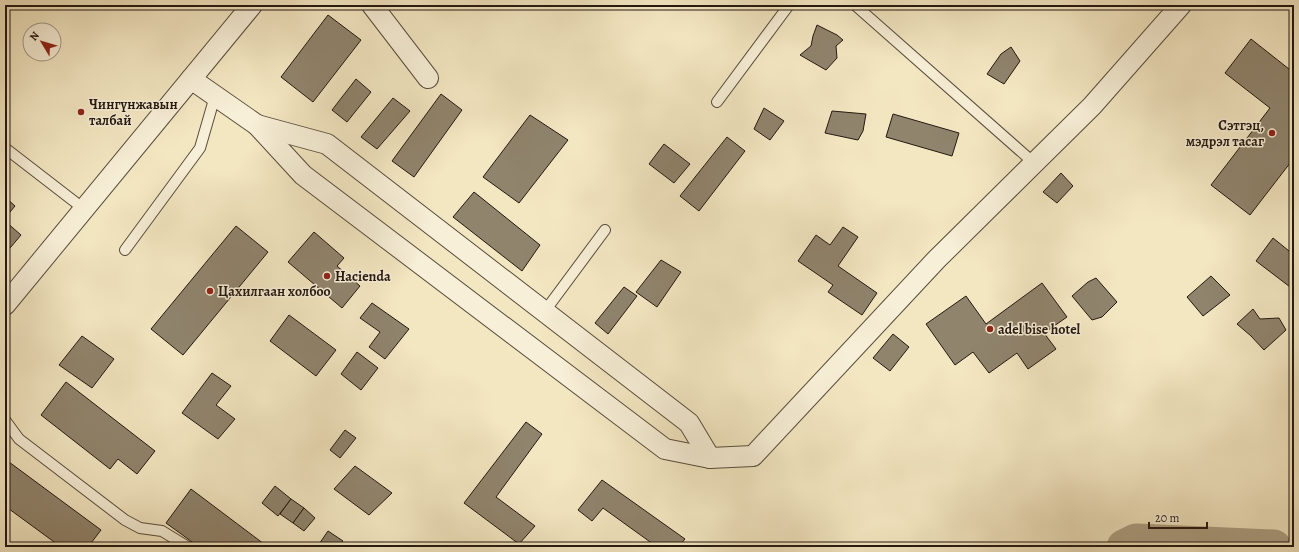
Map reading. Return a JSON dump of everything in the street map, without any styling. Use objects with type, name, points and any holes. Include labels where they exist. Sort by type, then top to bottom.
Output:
[{"type":"street","points":[[5,305],[252,5]]},
{"type":"street","points":[[372,5],[428,78]]},
{"type":"street","points":[[191,79],[257,126],[303,175],[665,449],[710,458],[753,456],[937,259],[1092,106],[1181,5]]},
{"type":"street","points":[[257,126],[327,144],[689,423],[710,458]]},
{"type":"lane","points":[[717,102],[789,5]]},
{"type":"lane","points":[[854,5],[1034,163]]},
{"type":"lane","points":[[125,250],[200,148],[215,96]]},
{"type":"lane","points":[[5,148],[84,209]]},
{"type":"lane","points":[[545,311],[605,230]]},
{"type":"lane","points":[[5,420],[19,439],[124,520],[140,528],[162,531],[188,547]]},
{"type":"building","points":[[328,15],[361,40],[313,102],[281,77]]},
{"type":"building","points":[[817,25],[837,35],[843,40],[836,46],[837,58],[826,70],[800,55],[811,46]]},
{"type":"building","name":"Сэтгэц, мэдрэл тасаг","points":[[1251,39],[1294,73],[1294,158],[1250,215],[1211,185],[1270,108],[1225,73]]},
{"type":"building","points":[[1011,47],[1020,61],[1004,84],[987,74],[1001,54]]},
{"type":"building","points":[[356,79],[371,92],[347,122],[332,110]]},
{"type":"building","points":[[441,94],[462,110],[414,177],[392,161]]},
{"type":"building","points":[[393,98],[410,111],[377,149],[361,137]]},
{"type":"building","points":[[764,108],[784,121],[770,140],[754,129]]},
{"type":"building","points":[[832,111],[866,114],[863,131],[858,140],[825,133]]},
{"type":"building","points":[[893,114],[959,133],[952,156],[886,137]]},
{"type":"building","points":[[530,115],[568,140],[519,203],[483,177]]},
{"type":"building","points":[[727,137],[745,151],[699,211],[680,196]]},
{"type":"building","points":[[664,144],[690,164],[674,183],[649,164]]},
{"type":"building","points":[[1061,173],[1073,186],[1057,203],[1043,192]]},
{"type":"building","points":[[474,192],[540,245],[522,271],[453,217]]},
{"type":"building","points":[[5,197],[15,206],[5,218]]},
{"type":"building","points":[[5,221],[21,235],[5,254]]},
{"type":"building","name":"Цахилгаан холбоо","points":[[236,226],[268,252],[183,355],[151,329]]},
{"type":"building","points":[[843,227],[858,237],[838,266],[877,293],[862,315],[828,292],[833,285],[798,261],[816,235],[830,245]]},
{"type":"building","name":"Hacienda","points":[[314,232],[344,258],[337,266],[360,286],[342,308],[288,262]]},
{"type":"building","points":[[1273,238],[1294,255],[1294,290],[1256,261]]},
{"type":"building","points":[[661,260],[681,272],[657,307],[636,292]]},
{"type":"building","points":[[1211,276],[1230,295],[1203,316],[1187,297]]},
{"type":"building","points":[[1096,278],[1117,302],[1102,317],[1092,320],[1072,296],[1088,282]]},
{"type":"building","name":"adel bise hotel","points":[[1042,283],[1067,317],[1044,333],[1056,349],[1028,369],[1017,353],[989,373],[973,352],[955,365],[926,324],[966,296],[986,324]]},
{"type":"building","points":[[624,287],[637,296],[608,334],[595,323]]},
{"type":"building","points":[[372,303],[409,329],[385,359],[369,347],[380,332],[360,318]]},
{"type":"building","points":[[1253,309],[1260,319],[1279,318],[1286,330],[1264,350],[1237,324]]},
{"type":"building","points":[[289,315],[336,350],[316,376],[270,341]]},
{"type":"building","points":[[893,334],[909,347],[890,371],[873,358]]},
{"type":"building","points":[[82,336],[114,359],[92,388],[59,365]]},
{"type":"building","points":[[357,352],[378,368],[361,390],[341,374]]},
{"type":"building","points":[[212,373],[231,386],[216,405],[235,419],[218,439],[182,413]]},
{"type":"building","points":[[66,382],[155,451],[137,474],[118,459],[110,469],[41,415]]},
{"type":"building","points":[[526,422],[542,434],[496,497],[535,526],[519,544],[464,503]]},
{"type":"building","points":[[345,430],[356,438],[340,458],[330,450]]},
{"type":"building","points":[[9,462],[101,530],[88,547],[61,547],[5,506],[5,468]]},
{"type":"building","points":[[355,466],[392,493],[369,515],[334,489]]},
{"type":"building","points":[[602,480],[685,539],[678,547],[651,547],[653,544],[603,508],[592,521],[578,510]]},
{"type":"building","points":[[275,486],[291,499],[278,516],[262,503]]},
{"type":"building","points":[[191,489],[268,547],[199,547],[166,523]]},
{"type":"building","points":[[291,499],[304,508],[293,523],[280,514]]},
{"type":"building","points":[[304,508],[315,518],[304,531],[293,523]]},
{"type":"building","points":[[328,531],[343,541],[337,547],[317,547]]},
{"type":"waterway","points":[[1124,547],[1136,541],[1274,547]]},
{"type":"place","name":"Чингүнжавын талбай","points":[[81,112]]},
{"type":"place","name":"Сэтгэц, мэдрэл тасаг","points":[[1272,133]]},
{"type":"place","name":"Hacienda","points":[[327,276]]},
{"type":"place","name":"Цахилгаан холбоо","points":[[210,291]]},
{"type":"place","name":"adel bise hotel","points":[[990,329]]}]
